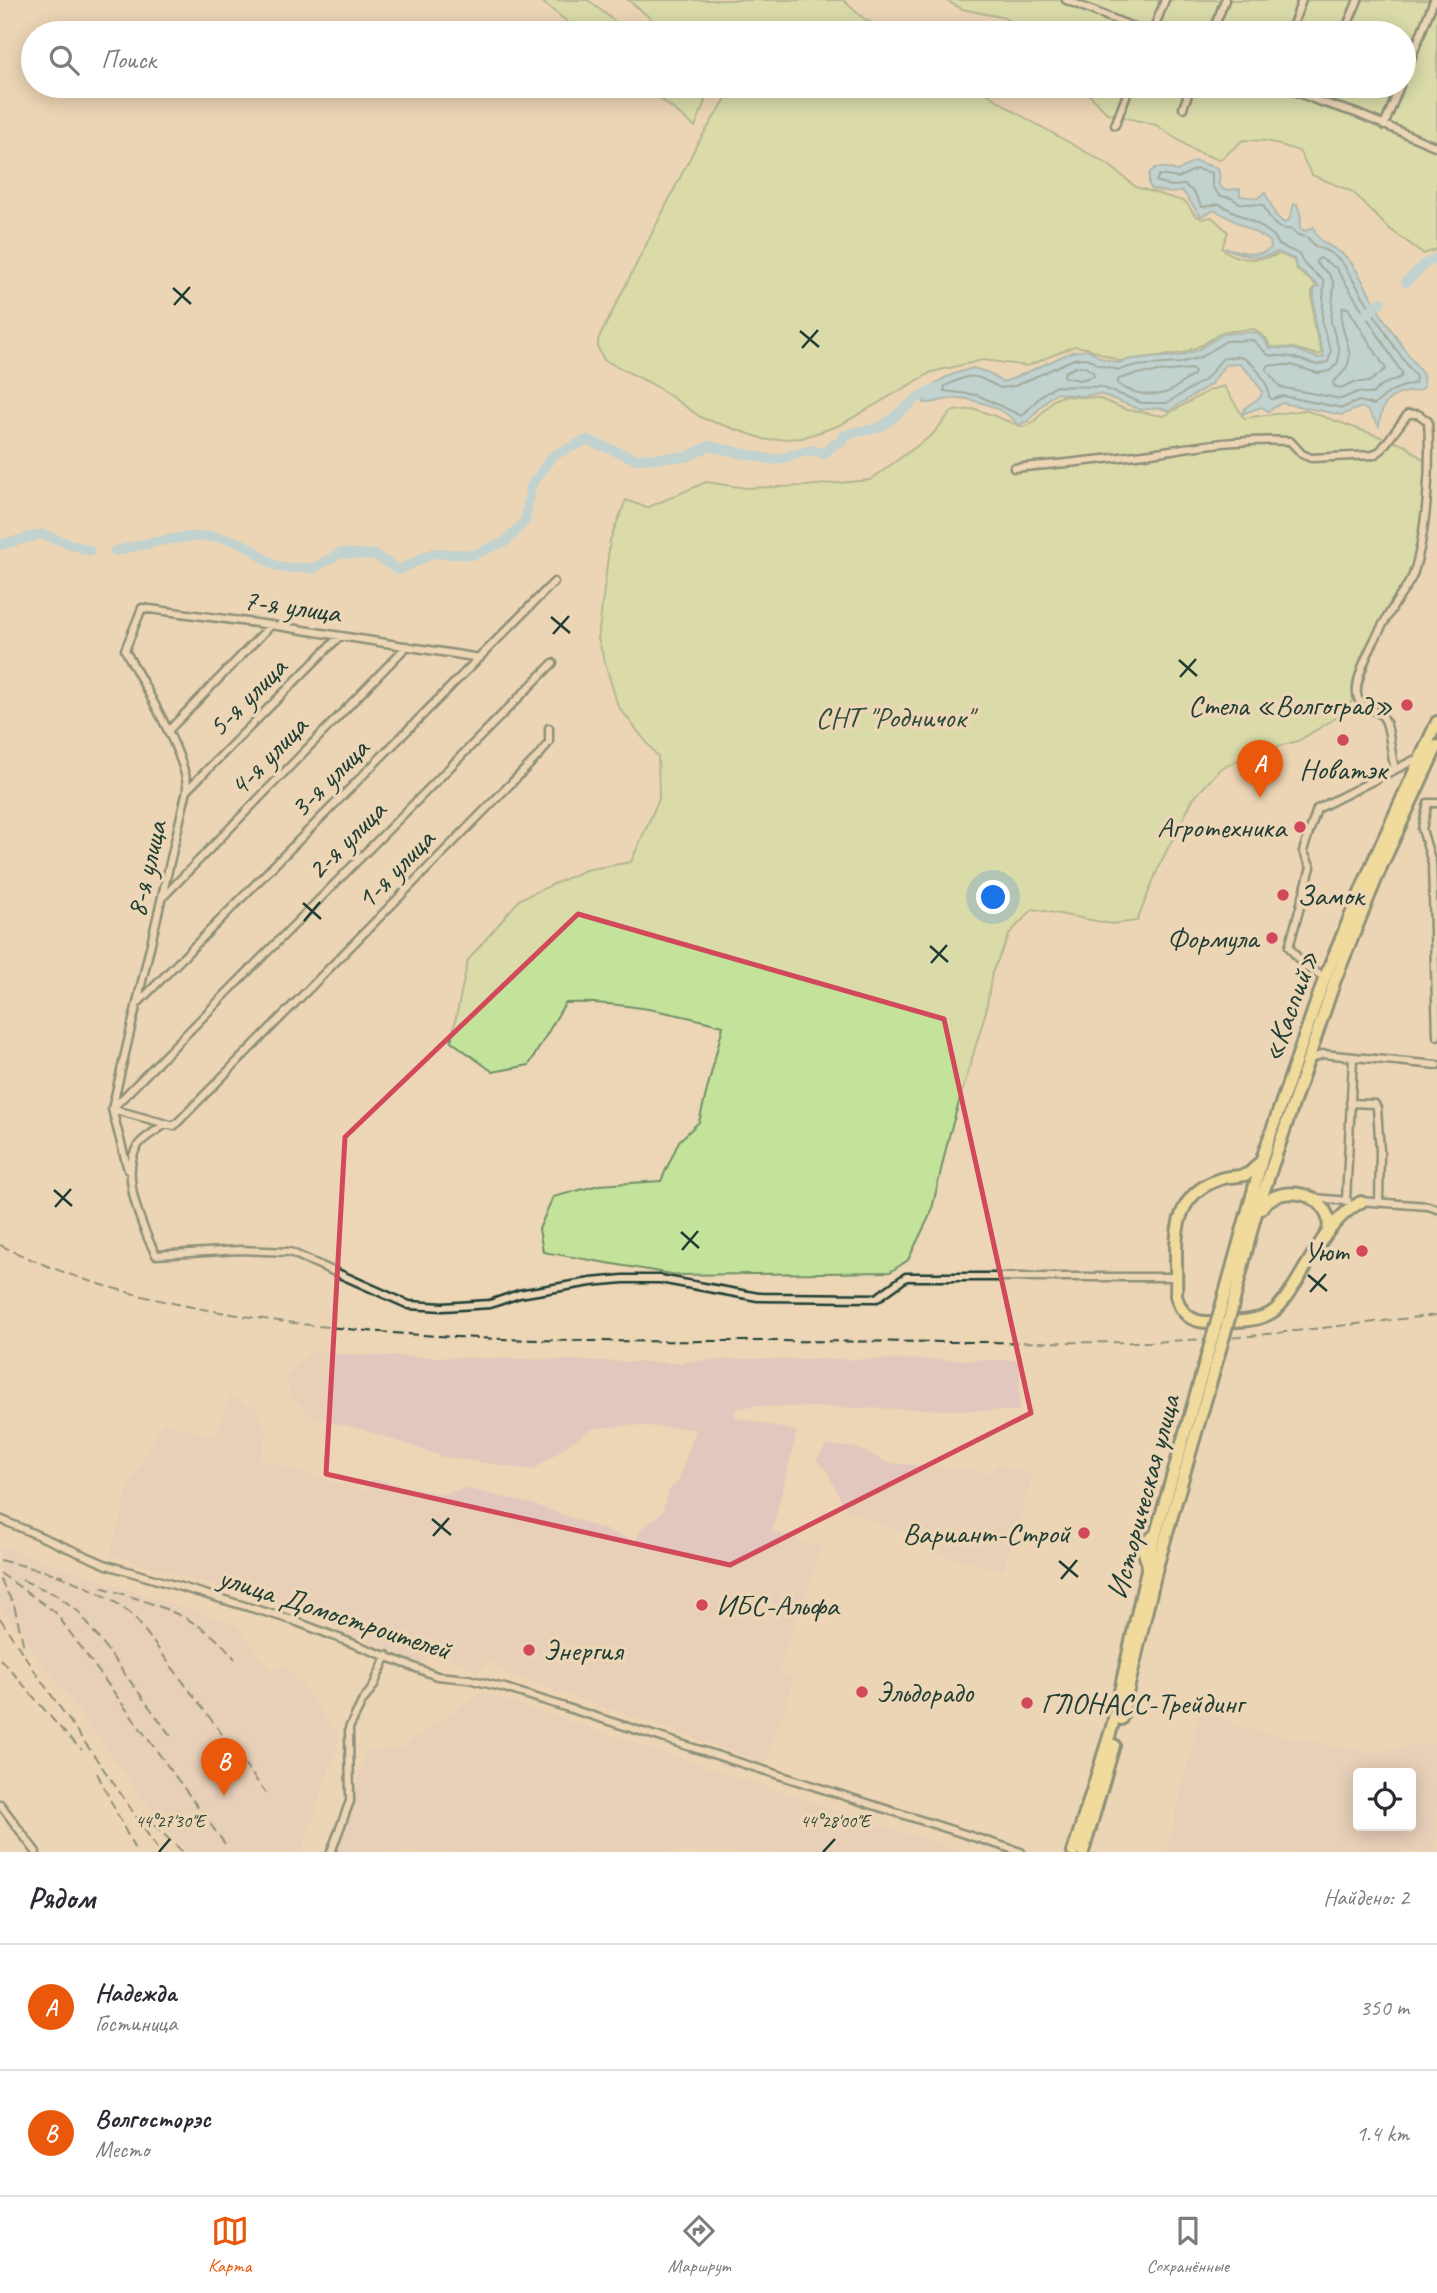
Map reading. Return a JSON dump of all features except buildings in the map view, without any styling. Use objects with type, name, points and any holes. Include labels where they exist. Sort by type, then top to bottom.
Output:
[{"type":"highway","name":"«Каспий»","points":[[1268,1157],[1307,1061],[1335,981],[1427,756],[1437,722]]},
{"type":"highway","name":"«Каспий»","points":[[1268,1157],[1325,976],[1373,862],[1427,756]]},
{"type":"highway","points":[[1268,1157],[1245,1176],[1222,1178],[1201,1188],[1181,1210],[1176,1295],[1178,1306],[1192,1319],[1203,1323],[1260,1318],[1272,1313],[1283,1302],[1346,1209],[1361,1202]]},
{"type":"highway","points":[[1268,1157],[1278,1188],[1295,1195]]},
{"type":"highway","name":"Историческая улица","points":[[1083,1852],[1119,1728],[1157,1567],[1208,1372],[1254,1220],[1268,1157]]},
{"type":"highway","name":"Историческая улица","points":[[1227,1306],[1242,1226],[1268,1157]]},
{"type":"highway","points":[[1231,1178],[1241,1185],[1245,1192],[1242,1226]]},
{"type":"highway","points":[[1254,1220],[1273,1195],[1315,1198],[1325,1207],[1330,1221],[1328,1233]]},
{"type":"highway","name":"Историческая улица","points":[[1073,1852],[1112,1727],[1157,1530],[1208,1372]]},
{"type":"street","points":[[1066,0],[1088,4],[1124,21]]},
{"type":"street","points":[[1155,21],[1165,0]]},
{"type":"street","points":[[1217,21],[1225,0]]},
{"type":"street","points":[[1295,21],[1303,0]]},
{"type":"street","points":[[1349,21],[1357,0]]},
{"type":"street","points":[[1416,46],[1434,0]]},
{"type":"street","points":[[1115,125],[1125,98]]},
{"type":"street","points":[[1183,108],[1187,98]]},
{"type":"street","points":[[1311,98],[1436,144]]},
{"type":"street","points":[[1384,126],[1395,98]]},
{"type":"street","points":[[1014,468],[1114,458],[1219,443],[1271,440],[1290,441],[1302,454],[1311,458],[1374,455],[1381,450],[1408,414],[1418,414],[1428,421],[1424,523],[1412,576],[1365,660],[1357,684],[1356,696],[1360,704],[1377,711],[1388,723],[1395,768]]},
{"type":"street","name":"3-я улица","points":[[136,1005],[554,582]]},
{"type":"street","name":"7-я улица","points":[[125,649],[142,608],[480,658]]},
{"type":"street","points":[[167,730],[271,625]]},
{"type":"street","name":"5-я улица","points":[[187,790],[340,636]]},
{"type":"street","name":"4-я улица","points":[[162,898],[407,646]]},
{"type":"street","name":"8-я улица","points":[[112,1109],[188,778],[167,730],[125,649]]},
{"type":"street","name":"2-я улица","points":[[112,1109],[553,663]]},
{"type":"street","name":"1-я улица","points":[[166,1124],[174,1126],[541,753],[549,742],[549,728]]},
{"type":"street","points":[[1325,976],[1304,967],[1289,947],[1308,882],[1311,867],[1303,851],[1317,809],[1395,768],[1427,756]]},
{"type":"street","points":[[1437,803],[1427,803],[1422,829],[1432,863],[1437,1036]]},
{"type":"street","points":[[1315,1038],[1324,1054]]},
{"type":"street","points":[[1307,1061],[1324,1054],[1437,1065]]},
{"type":"street","points":[[1346,1200],[1353,1058]]},
{"type":"street","points":[[1350,1103],[1375,1104],[1377,1108],[1379,1202]]},
{"type":"street","points":[[112,1109],[166,1124]]},
{"type":"street","points":[[112,1109],[145,1234],[156,1255],[240,1250],[290,1252],[409,1305],[489,1304],[519,1294],[623,1279],[660,1279],[758,1297],[877,1298],[906,1277],[1177,1277]]},
{"type":"street","points":[[129,1174],[133,1155],[139,1144],[166,1124]]},
{"type":"street","points":[[1315,1198],[1437,1209]]},
{"type":"street","name":"улица Домостроителей","points":[[0,1518],[107,1565],[292,1620],[437,1675],[505,1688],[1021,1852]]},
{"type":"street","points":[[331,1852],[349,1801],[349,1728],[362,1702],[373,1688],[387,1655]]},
{"type":"street","points":[[1,1807],[36,1852]]},
{"type":"highlighted area","points":[[578,914],[944,1019],[1031,1413],[730,1565],[326,1474],[345,1137]]},
{"type":"shaded area","points":[[310,1351],[353,1355],[678,1363],[737,1359],[1020,1360],[1019,1411],[753,1406],[735,1409],[735,1417],[797,1432],[772,1531],[821,1548],[779,1673],[794,1679],[766,1763],[506,1673],[489,1660],[478,1672],[435,1651],[421,1663],[333,1627],[329,1620],[110,1555],[129,1485],[163,1423],[214,1436],[230,1397],[257,1409],[267,1434],[259,1459],[363,1491],[374,1479],[442,1495],[464,1488],[532,1504],[636,1541],[640,1531],[663,1511],[669,1490],[678,1482],[696,1429],[628,1425],[590,1429],[533,1470],[444,1457],[377,1434],[311,1416],[290,1396],[286,1377]]},
{"type":"shaded area","points":[[827,1445],[857,1448],[888,1463],[993,1472],[997,1465],[1033,1475],[1003,1571],[931,1552],[926,1541],[847,1512],[828,1473],[817,1460]]},
{"type":"shaded area","points":[[0,1546],[236,1625],[272,1672],[286,1664],[340,1738],[302,1852],[190,1852],[172,1837],[26,1641],[22,1628],[16,1629],[0,1607]]},
{"type":"shaded area","points":[[482,1692],[962,1852],[334,1852],[367,1751],[401,1748]]},
{"type":"shaded area","points":[[1201,1706],[1237,1726],[1262,1733],[1372,1752],[1437,1742],[1437,1852],[1167,1852]]},
{"type":"green space","points":[[540,0],[588,0],[614,21],[566,21]]},
{"type":"green space","points":[[628,0],[843,0],[868,21],[654,21]]},
{"type":"green space","points":[[945,0],[1437,0],[1437,249],[1424,254],[1387,227],[1353,192],[1312,175],[1299,151],[1268,141],[1243,140],[1220,160],[1195,151],[1156,125],[1107,113],[1093,98],[1416,98],[1416,21],[1009,21],[962,9]]},
{"type":"green space","points":[[660,98],[706,98],[695,127]]},
{"type":"green space","points":[[994,98],[1109,165],[1136,187],[1186,202],[1194,214],[1202,219],[1212,217],[1228,232],[1222,248],[1228,253],[1250,259],[1280,254],[1294,260],[1296,269],[1316,285],[1312,291],[1314,326],[1322,353],[1318,355],[1293,348],[1270,347],[1267,339],[1254,329],[1222,332],[1183,353],[1119,361],[1075,346],[1027,366],[983,360],[932,372],[840,425],[802,438],[767,440],[702,418],[654,385],[604,360],[598,348],[598,340],[696,146],[725,100]]},
{"type":"green space","name":"СНТ \"Родничок\"","points":[[1224,386],[1244,418],[1305,410],[1406,446],[1431,466],[1414,578],[1374,648],[1360,692],[1339,716],[1298,741],[1261,751],[1221,768],[1193,799],[1160,864],[1137,921],[1112,924],[1033,909],[1010,933],[992,973],[986,1011],[949,1136],[931,1213],[908,1260],[890,1272],[677,1275],[543,1252],[539,1229],[553,1197],[599,1185],[661,1181],[679,1141],[699,1122],[723,1026],[645,1009],[565,1003],[529,1065],[493,1072],[451,1041],[468,960],[520,899],[585,870],[631,862],[659,799],[658,757],[618,706],[598,639],[610,540],[626,500],[647,508],[706,482],[746,488],[870,480],[932,435],[952,411],[976,409],[1023,427],[1034,422],[1053,400],[1062,396],[1098,398],[1127,410],[1164,416],[1210,390]]},
{"type":"water","points":[[1195,161],[1218,168],[1218,184],[1224,190],[1240,189],[1240,196],[1258,198],[1265,192],[1276,216],[1284,223],[1289,220],[1294,204],[1297,204],[1301,216],[1300,228],[1305,231],[1314,227],[1323,242],[1353,265],[1384,319],[1423,375],[1424,387],[1389,400],[1381,413],[1379,426],[1368,411],[1361,407],[1342,415],[1282,403],[1268,411],[1261,407],[1242,414],[1246,407],[1261,397],[1262,391],[1239,364],[1225,365],[1211,384],[1169,411],[1159,408],[1141,410],[1100,394],[1081,396],[1056,393],[1028,421],[1018,425],[1007,414],[973,400],[957,398],[924,403],[926,395],[936,383],[973,368],[989,373],[1002,382],[1072,352],[1089,350],[1101,358],[1118,363],[1131,359],[1179,356],[1198,350],[1223,334],[1255,332],[1265,340],[1269,348],[1293,349],[1318,358],[1324,357],[1315,325],[1314,290],[1319,286],[1297,268],[1294,259],[1278,252],[1252,256],[1225,248],[1255,254],[1271,248],[1270,241],[1215,210],[1201,216],[1182,191],[1171,193],[1152,189],[1149,185],[1149,174],[1155,168],[1177,171]]},
{"type":"waterway","points":[[1406,282],[1425,264],[1437,258]]},
{"type":"waterway","points":[[1366,314],[1381,302]]},
{"type":"waterway","points":[[115,551],[176,538],[223,538],[244,544],[269,562],[283,568],[312,569],[340,553],[375,555],[399,570],[433,553],[473,555],[506,541],[525,521],[531,486],[552,456],[587,440],[636,459],[687,457],[709,446],[774,460],[812,450],[824,454],[833,445],[843,441],[844,436],[882,426],[914,400],[937,389]]},
{"type":"waterway","points":[[0,545],[42,534],[90,551]]},
{"type":"railway","points":[[0,1245],[74,1276],[190,1307],[310,1325],[463,1337],[616,1341],[1151,1342],[1241,1337],[1437,1315]]},
{"type":"railway","points":[[0,1560],[64,1576]]},
{"type":"railway","points":[[0,1573],[55,1612],[225,1844]]},
{"type":"railway","points":[[57,1575],[99,1593],[136,1619],[266,1793]]},
{"type":"railway","points":[[0,1579],[14,1605],[24,1647]]},
{"type":"railway","points":[[22,1580],[57,1595],[79,1612],[173,1739]]},
{"type":"railway","points":[[101,1587],[156,1605],[191,1622],[222,1644],[235,1659]]},
{"type":"railway","points":[[0,1618],[159,1852]]},
{"type":"railway","points":[[0,1659],[82,1750]]},
{"type":"railway","points":[[97,1773],[136,1852]]},
{"type":"railway","points":[[142,1814],[183,1852]]},
{"type":"place","name":"Стела «Волгоград»","points":[[1407,705]]},
{"type":"place","name":"Новатэк","points":[[1343,740]]},
{"type":"place","name":"Надежда","points":[[1260,798]]},
{"type":"place","name":"Агротехника","points":[[1300,827]]},
{"type":"place","name":"Замок","points":[[1283,895]]},
{"type":"place","name":"Формула","points":[[1272,938]]},
{"type":"place","name":"Уют","points":[[1362,1251]]},
{"type":"place","name":"Вариант-Строй","points":[[1084,1533]]},
{"type":"place","name":"ИБС-Альфа","points":[[702,1605]]},
{"type":"place","name":"Энергия","points":[[529,1650]]},
{"type":"place","name":"Эльдорадо","points":[[862,1692]]},
{"type":"place","name":"ГЛОНАСС-Трейдинг","points":[[1027,1703]]},
{"type":"place","name":"Волгосторэс","points":[[224,1796]]}]
